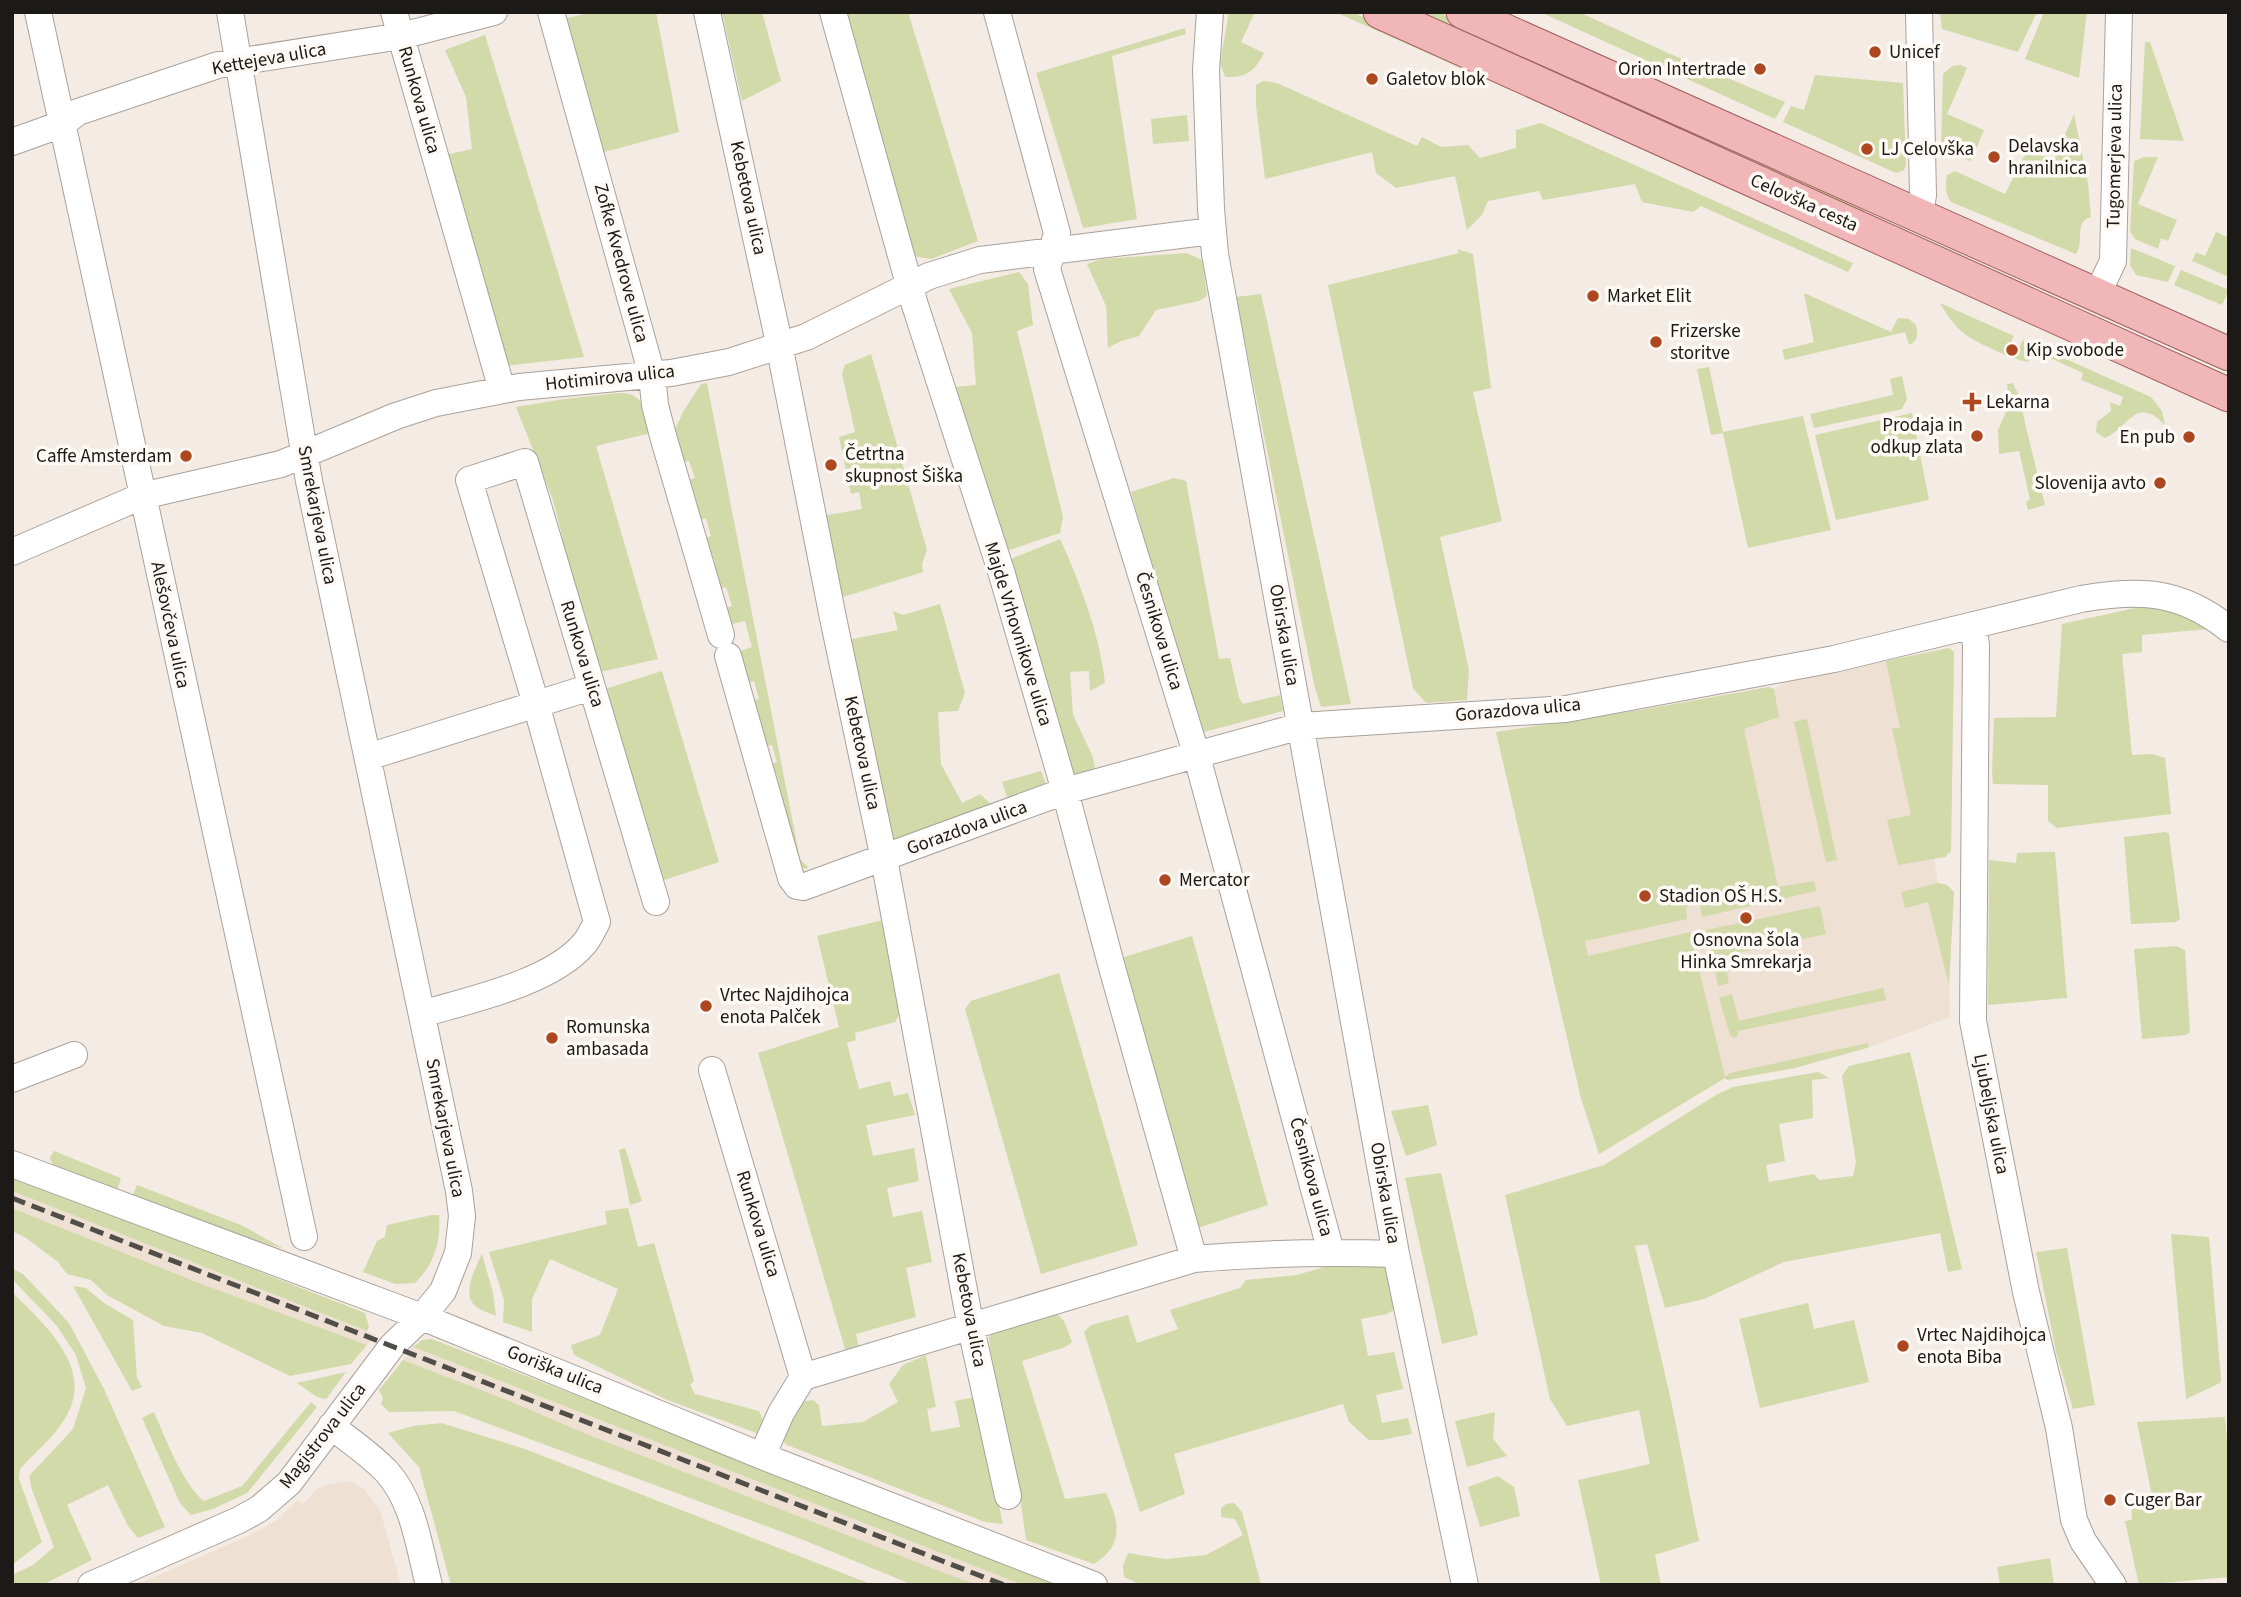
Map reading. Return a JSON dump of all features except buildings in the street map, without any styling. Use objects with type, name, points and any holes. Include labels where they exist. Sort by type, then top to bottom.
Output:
[{"type":"main road","name":"Celovška cesta","points":[[1380,12],[2229,395]]},
{"type":"main road","name":"Celovška cesta","points":[[1463,12],[2229,354]]},
{"type":"street","name":"Alešovčeva ulica","points":[[38,12],[304,1237]]},
{"type":"street","name":"Smrekarjeva ulica","points":[[230,12],[304,454],[460,1191],[462,1216],[458,1253],[445,1289],[422,1317]]},
{"type":"street","name":"Kettejeva ulica","points":[[12,142],[62,124],[78,112],[218,65],[238,63],[398,24],[494,12]]},
{"type":"street","name":"Zofke Kvedrove ulica","points":[[551,12],[652,375],[655,405],[791,878],[797,886],[813,884]]},
{"type":"street","name":"Kebetova ulica","points":[[707,12],[780,347],[884,859],[971,1328],[1008,1496]]},
{"type":"street","name":"Majde Vrhovnikove ulica","points":[[832,12],[914,302],[1000,571],[1065,791],[1194,1259]]},
{"type":"street","name":"Česnikova ulica","points":[[996,12],[1056,233],[1047,269],[1196,753],[1331,1252]]},
{"type":"street","name":"Obirska ulica","points":[[1210,12],[1206,70],[1212,231],[1396,1255],[1465,1585]]},
{"type":"street","points":[[1919,12],[1923,195],[1920,215]]},
{"type":"street","name":"Tugomerjeva ulica","points":[[2097,295],[2113,261],[2119,12]]},
{"type":"street","name":"Runkova ulica","points":[[398,24],[502,390]]},
{"type":"street","name":"Hotimirova ulica","points":[[12,552],[142,496],[267,467],[415,410],[455,398],[502,390],[702,368],[780,347],[806,337],[939,273],[980,260],[1212,231]]},
{"type":"street","name":"Runkova ulica","points":[[536,704],[469,480],[526,463],[656,902]]},
{"type":"street","name":"Gorazdova ulica","points":[[813,884],[1065,791],[1301,726],[1566,709],[1762,674],[2081,599],[2135,592],[2175,598],[2215,618],[2229,629]]},
{"type":"street","name":"Ljubeljska ulica","points":[[1973,625],[1976,645],[1973,1021],[2026,1292],[2059,1428],[2074,1520],[2083,1541],[2113,1585]]},
{"type":"street","points":[[368,757],[591,687]]},
{"type":"street","points":[[422,1014],[509,989],[559,964],[583,945],[597,922],[536,704]]},
{"type":"street","points":[[12,1079],[74,1055]]},
{"type":"street","name":"Runkova ulica","points":[[712,1070],[803,1377]]},
{"type":"street","name":"Goriška ulica","points":[[12,1164],[422,1317],[762,1455],[1094,1585]]},
{"type":"street","name":"Obirska ulica","points":[[803,1377],[1194,1259],[1261,1253],[1396,1255]]},
{"type":"street","name":"Magistrova ulica","points":[[91,1585],[239,1520],[258,1509],[289,1482],[392,1346],[422,1317]]},
{"type":"street","points":[[762,1455],[781,1413],[803,1377]]},
{"type":"street","points":[[331,1426],[372,1458],[400,1490],[413,1522],[429,1585]]},
{"type":"shaded area","name":"Osnovna šola Hinka Smrekarja","points":[[1949,648],[1954,652],[1951,851],[1945,857],[1934,858],[1938,883],[1947,885],[1954,892],[1950,1017],[1862,1050],[1795,1068],[1727,1080],[1725,1078],[1599,1154],[1581,1098],[1496,732],[1769,687],[1774,689],[1787,682]]},
{"type":"shaded area","points":[[12,1191],[376,1335],[367,1345],[199,1283],[12,1208]]},
{"type":"shaded area","points":[[413,1347],[1023,1585],[976,1585],[594,1437],[403,1360]]},
{"type":"shaded area","points":[[350,1481],[365,1490],[380,1510],[401,1585],[136,1585],[248,1536],[274,1522],[297,1501],[303,1504],[317,1489]]},
{"type":"green space","points":[[593,12],[656,12],[679,132],[597,154],[559,20]]},
{"type":"green space","points":[[722,12],[762,12],[781,81],[742,101]]},
{"type":"green space","points":[[833,12],[908,12],[978,241],[931,259],[900,254]]},
{"type":"green space","points":[[1229,12],[1255,12],[1241,42],[1264,53],[1249,72],[1225,77],[1220,63]]},
{"type":"green space","points":[[1335,12],[1352,12],[1562,106],[1744,194]]},
{"type":"green space","points":[[1409,12],[1438,12],[1867,205],[1863,216]]},
{"type":"green space","points":[[1540,12],[1579,12],[1785,102],[1775,119]]},
{"type":"green space","points":[[1940,12],[2037,12],[2018,52],[1942,29]]},
{"type":"green space","points":[[2044,12],[2087,12],[2079,78],[2025,59]]},
{"type":"green space","points":[[1185,28],[1186,34],[1112,56],[1137,219],[1083,228],[1036,73]]},
{"type":"green space","points":[[485,35],[584,357],[503,366],[441,156],[472,149],[466,97],[445,50]]},
{"type":"green space","points":[[2145,42],[2150,42],[2184,141],[2140,139]]},
{"type":"green space","points":[[1961,65],[1967,68],[1947,114],[1984,130],[1971,161],[1941,150],[1943,74],[1952,66]]},
{"type":"green space","points":[[1815,75],[1903,83],[1904,170],[1896,173],[1783,122],[1791,106],[1804,110]]},
{"type":"green space","points":[[1263,81],[1277,83],[1417,146],[1422,137],[1441,147],[1468,145],[1480,158],[1516,148],[1516,130],[1541,123],[1853,263],[1848,272],[1701,206],[1693,212],[1642,202],[1635,184],[1543,200],[1539,191],[1488,201],[1482,215],[1467,230],[1455,176],[1396,188],[1376,173],[1372,152],[1265,179],[1256,105],[1256,85]]},
{"type":"green space","points":[[2074,114],[2088,183],[2091,217],[2082,223],[2076,254],[1951,202],[1946,179],[1947,175],[1955,171],[2005,194],[2027,150],[2054,160]]},
{"type":"green space","points":[[1187,115],[1189,141],[1153,144],[1151,119]]},
{"type":"green space","points":[[2144,157],[2158,157],[2138,204],[2177,220],[2168,241],[2161,238],[2158,249],[2135,239],[2130,232],[2134,161]]},
{"type":"green space","points":[[2216,232],[2229,238],[2229,277],[2192,261],[2196,252],[2205,256]]},
{"type":"green space","points":[[2131,248],[2175,266],[2168,282],[2136,275],[2130,265]]},
{"type":"green space","points":[[1457,249],[1473,254],[1491,388],[1473,392],[1502,521],[1440,537],[1469,670],[1467,700],[1426,703],[1413,688],[1328,285],[1459,253]]},
{"type":"green space","points":[[1187,253],[1202,260],[1207,296],[1199,301],[1156,310],[1139,336],[1108,348],[1106,306],[1087,264],[1102,259]]},
{"type":"green space","points":[[2181,270],[2229,290],[2222,305],[2174,285]]},
{"type":"green space","points":[[1019,272],[1028,284],[1033,325],[1017,331],[1063,517],[1060,533],[1003,552],[955,387],[976,385],[972,333],[949,289]]},
{"type":"green space","points":[[1804,293],[1891,332],[1898,318],[1909,319],[1916,325],[1916,339],[1909,345],[1905,332],[1785,360],[1782,350],[1814,342]]},
{"type":"green space","points":[[1261,294],[1351,704],[1321,707],[1314,684],[1236,297]]},
{"type":"green space","points":[[1940,303],[2014,336],[2006,352],[2014,357],[2023,340],[2035,345],[2028,362],[1999,352],[1967,335],[1950,319]]},
{"type":"green space","points":[[2050,352],[2151,397],[2162,411],[2165,425],[2155,416],[2139,413],[2105,438],[2096,432],[2097,422],[2111,411],[2110,402],[2120,406],[2123,397],[2081,380],[2083,373],[2050,358],[2046,359]]},
{"type":"green space","points":[[871,354],[927,550],[922,564],[923,572],[840,598],[822,516],[862,509],[859,492],[851,494],[839,437],[855,432],[842,374],[845,365]]},
{"type":"green space","points":[[1709,367],[1723,432],[1803,416],[1831,530],[1748,548],[1723,433],[1711,435],[1697,369]]},
{"type":"green space","points":[[1902,376],[1907,399],[1902,409],[1814,428],[1810,414],[1893,395],[1890,379]]},
{"type":"green space","points":[[707,383],[800,859],[808,867],[806,869],[801,867],[774,784],[779,782],[768,765],[777,762],[772,745],[763,747],[757,725],[762,723],[758,714],[753,715],[750,702],[759,699],[754,681],[745,684],[735,653],[752,647],[745,621],[727,625],[723,609],[732,606],[726,587],[717,590],[709,564],[715,562],[711,552],[706,553],[702,539],[711,536],[706,518],[697,521],[685,481],[695,478],[689,461],[680,463],[673,434],[701,384]]},
{"type":"green space","points":[[2013,383],[2045,505],[2028,510],[2026,502],[2030,499],[2019,451],[1999,454],[1998,430],[2009,405],[2007,384]]},
{"type":"green space","points":[[619,393],[634,396],[639,400],[651,433],[596,446],[658,659],[596,673],[553,500],[516,407]]},
{"type":"green space","points":[[1912,413],[1929,500],[1836,520],[1815,435]]},
{"type":"green space","points":[[1174,478],[1186,481],[1219,659],[1230,658],[1239,698],[1243,704],[1280,695],[1283,711],[1200,733],[1131,492]]},
{"type":"green space","points":[[1060,539],[1088,610],[1099,647],[1105,683],[1090,691],[1089,671],[1070,672],[1073,715],[1092,755],[1096,771],[1071,778],[1006,561]]},
{"type":"green space","points":[[940,604],[965,693],[958,711],[938,712],[941,764],[962,803],[980,794],[993,806],[894,842],[891,840],[847,640],[898,630],[893,611],[903,615]]},
{"type":"green space","points":[[2149,605],[2177,612],[2209,629],[2142,635],[2142,652],[2122,654],[2132,755],[2152,754],[2165,758],[2171,814],[2057,828],[2048,821],[2048,785],[1993,784],[1994,718],[2056,717],[2062,624]]},
{"type":"green space","points":[[1949,648],[1954,652],[1951,851],[1945,857],[1898,865],[1887,820],[1911,815],[1892,728],[1900,728],[1886,661]]},
{"type":"green space","points":[[662,671],[719,862],[658,882],[602,690]]},
{"type":"green space","points":[[1769,687],[1774,689],[1779,717],[1744,729],[1778,887],[1814,881],[1816,891],[1702,917],[1700,904],[1686,907],[1687,919],[1585,941],[1588,956],[1690,932],[1725,1077],[1730,1073],[1868,1043],[1869,1047],[1795,1068],[1727,1080],[1725,1078],[1599,1154],[1581,1098],[1496,732]]},
{"type":"green space","points":[[1807,719],[1837,860],[1826,862],[1794,722]]},
{"type":"green space","points":[[1041,771],[1047,787],[1009,802],[1002,782]]},
{"type":"green space","points":[[2165,832],[2169,834],[2180,919],[2176,922],[2131,924],[2124,837]]},
{"type":"green space","points":[[2055,852],[2067,998],[1988,1005],[1989,860],[2016,863],[2017,853]]},
{"type":"green space","points":[[1938,883],[1947,885],[1954,892],[1949,985],[1928,902],[1905,908],[1901,892]]},
{"type":"green space","points":[[1820,906],[1826,934],[1724,956],[1729,983],[1718,986],[1706,930]]},
{"type":"green space","points":[[883,920],[901,1012],[895,1022],[855,1033],[856,1040],[847,1043],[859,1089],[890,1081],[894,1096],[908,1093],[915,1115],[866,1125],[873,1156],[914,1148],[919,1181],[887,1188],[893,1217],[922,1211],[932,1262],[906,1268],[916,1317],[856,1334],[860,1351],[845,1349],[758,1053],[839,1027],[817,936]]},
{"type":"green space","points":[[1192,936],[1268,1205],[1195,1229],[1118,959]]},
{"type":"green space","points":[[2176,946],[2185,950],[2190,1032],[2186,1035],[2142,1039],[2134,949]]},
{"type":"green space","points":[[1059,973],[1138,1245],[1041,1274],[965,1009],[971,1001]]},
{"type":"green space","points":[[1883,988],[1886,1000],[1738,1031],[1738,1036],[1734,1038],[1730,1035],[1719,998],[1732,994],[1739,1021]]},
{"type":"green space","points":[[1910,1052],[1962,1269],[1948,1272],[1940,1233],[1784,1262],[1704,1299],[1665,1308],[1647,1244],[1635,1246],[1671,1400],[1699,1541],[1655,1555],[1661,1585],[1601,1585],[1578,1480],[1650,1464],[1639,1410],[1567,1426],[1550,1399],[1505,1195],[1604,1165],[1733,1087],[1818,1072],[1829,1078],[1812,1080],[1813,1118],[1779,1124],[1785,1161],[1766,1165],[1769,1182],[1814,1174],[1819,1180],[1853,1176],[1856,1162],[1842,1076],[1849,1066]]},
{"type":"green space","points":[[1428,1105],[1437,1145],[1406,1156],[1391,1111]]},
{"type":"green space","points":[[625,1148],[642,1201],[630,1205],[619,1150]]},
{"type":"green space","points":[[54,1151],[121,1178],[117,1190],[53,1166],[50,1158]]},
{"type":"green space","points":[[1441,1173],[1478,1335],[1442,1344],[1405,1178]]},
{"type":"green space","points":[[12,1175],[365,1313],[369,1327],[367,1331],[12,1191]]},
{"type":"green space","points":[[137,1185],[241,1225],[284,1249],[132,1197]]},
{"type":"green space","points":[[12,1208],[199,1283],[367,1345],[351,1364],[290,1376],[202,1333],[164,1326],[107,1295],[91,1280],[67,1274],[58,1262],[12,1231]]},
{"type":"green space","points":[[628,1208],[638,1247],[654,1243],[694,1381],[690,1385],[695,1394],[759,1411],[764,1422],[759,1434],[665,1399],[574,1355],[571,1345],[600,1335],[618,1289],[550,1259],[532,1299],[532,1332],[503,1322],[504,1300],[489,1252],[607,1224],[605,1211]]},
{"type":"green space","points":[[439,1215],[439,1235],[435,1252],[415,1283],[395,1284],[363,1272],[377,1241],[385,1237],[387,1225]]},
{"type":"green space","points":[[2171,1234],[2209,1237],[2221,1379],[2220,1383],[2186,1399]]},
{"type":"green space","points":[[2067,1248],[2095,1405],[2073,1409],[2057,1356],[2036,1252]]},
{"type":"green space","points":[[482,1254],[493,1293],[496,1316],[474,1305],[469,1293],[471,1280]]},
{"type":"green space","points":[[1384,1263],[1395,1309],[1387,1314],[1361,1319],[1368,1356],[1394,1352],[1403,1389],[1376,1395],[1382,1423],[1408,1418],[1412,1434],[1369,1440],[1349,1422],[1343,1404],[1174,1454],[1185,1494],[1140,1512],[1084,1332],[1091,1325],[1128,1315],[1137,1343],[1178,1329],[1170,1310],[1240,1288],[1246,1280],[1297,1275],[1334,1264]]},
{"type":"green space","points":[[12,1268],[23,1274],[69,1323],[104,1389],[165,1527],[138,1538],[128,1526],[108,1485],[67,1505],[92,1560],[42,1585],[12,1585],[12,1575],[33,1565],[54,1547],[29,1476],[73,1429],[86,1388],[76,1355],[57,1326],[12,1279]]},
{"type":"green space","points":[[73,1286],[86,1288],[104,1303],[133,1320],[137,1378],[142,1387],[132,1391]]},
{"type":"green space","points":[[12,1292],[39,1319],[63,1350],[71,1366],[74,1384],[73,1401],[60,1427],[20,1469],[19,1479],[42,1542],[12,1565]]},
{"type":"green space","points":[[1808,1303],[1814,1329],[1854,1320],[1869,1382],[1760,1408],[1739,1319]]},
{"type":"green space","points":[[1057,1314],[1064,1321],[1072,1342],[1065,1347],[1022,1361],[1065,1499],[1106,1493],[1114,1513],[1115,1541],[1104,1557],[1094,1564],[1026,1540],[990,1348],[989,1337],[994,1331]]},
{"type":"green space","points":[[432,1339],[1060,1585],[1023,1585],[413,1347],[422,1340]]},
{"type":"green space","points":[[926,1355],[936,1407],[927,1409],[931,1432],[960,1427],[955,1401],[975,1397],[1003,1524],[985,1522],[787,1445],[781,1439],[797,1403],[813,1400],[819,1405],[822,1426],[863,1422],[898,1402],[889,1384],[903,1365]]},
{"type":"green space","points":[[403,1360],[976,1585],[913,1585],[801,1539],[454,1411],[389,1412],[381,1404],[383,1398],[379,1390]]},
{"type":"green space","points":[[346,1372],[326,1399],[317,1397],[297,1383]]},
{"type":"green space","points":[[311,1402],[317,1407],[247,1493],[213,1509],[191,1515],[180,1503],[142,1418],[154,1412],[182,1472],[196,1494],[204,1501],[242,1486]]},
{"type":"green space","points":[[1495,1412],[1493,1439],[1507,1456],[1467,1467],[1455,1421]]},
{"type":"green space","points":[[2225,1417],[2229,1464],[2229,1577],[2139,1585],[2125,1521],[2132,1520],[2131,1501],[2152,1496],[2137,1422]]},
{"type":"green space","points":[[441,1423],[525,1449],[873,1585],[451,1585],[419,1467],[388,1433],[413,1426]]},
{"type":"green space","points":[[1498,1476],[1514,1487],[1520,1516],[1480,1527],[1468,1487]]},
{"type":"green space","points":[[1234,1503],[1242,1512],[1261,1585],[1142,1585],[1124,1577],[1123,1566],[1128,1553],[1165,1559],[1206,1555],[1243,1535],[1235,1519],[1221,1517],[1221,1508]]},
{"type":"green space","points":[[2050,1558],[2054,1585],[2000,1585],[1997,1567]]},
{"type":"railway","points":[[12,1198],[1004,1585]]},
{"type":"place","name":"Unicef","points":[[1875,52]]},
{"type":"place","name":"Orion Intertrade","points":[[1760,69]]},
{"type":"place","name":"Galetov blok","points":[[1372,79]]},
{"type":"place","name":"LJ Celovška","points":[[1867,149]]},
{"type":"place","name":"Delavska hranilnica","points":[[1994,157]]},
{"type":"place","name":"Market Elit","points":[[1593,296]]},
{"type":"place","name":"Frizerske storitve","points":[[1656,342]]},
{"type":"place","name":"Kip svobode","points":[[2012,350]]},
{"type":"place","name":"Lekarna","points":[[1972,402]]},
{"type":"place","name":"Prodaja in odkup zlata","points":[[1977,436]]},
{"type":"place","name":"En pub","points":[[2189,437]]},
{"type":"place","name":"Caffe Amsterdam","points":[[186,456]]},
{"type":"place","name":"Četrtna skupnost Šiška","points":[[831,465]]},
{"type":"place","name":"Slovenija avto","points":[[2160,483]]},
{"type":"place","name":"Mercator","points":[[1165,880]]},
{"type":"place","name":"Stadion OŠ H.S.","points":[[1645,896]]},
{"type":"place","name":"Osnovna šola Hinka Smrekarja","points":[[1746,918]]},
{"type":"place","name":"Vrtec Najdihojca enota Palček","points":[[706,1006]]},
{"type":"place","name":"Romunska ambasada","points":[[552,1038]]},
{"type":"place","name":"Vrtec Najdihojca enota Biba","points":[[1903,1346]]},
{"type":"place","name":"Cuger Bar","points":[[2110,1500]]}]
